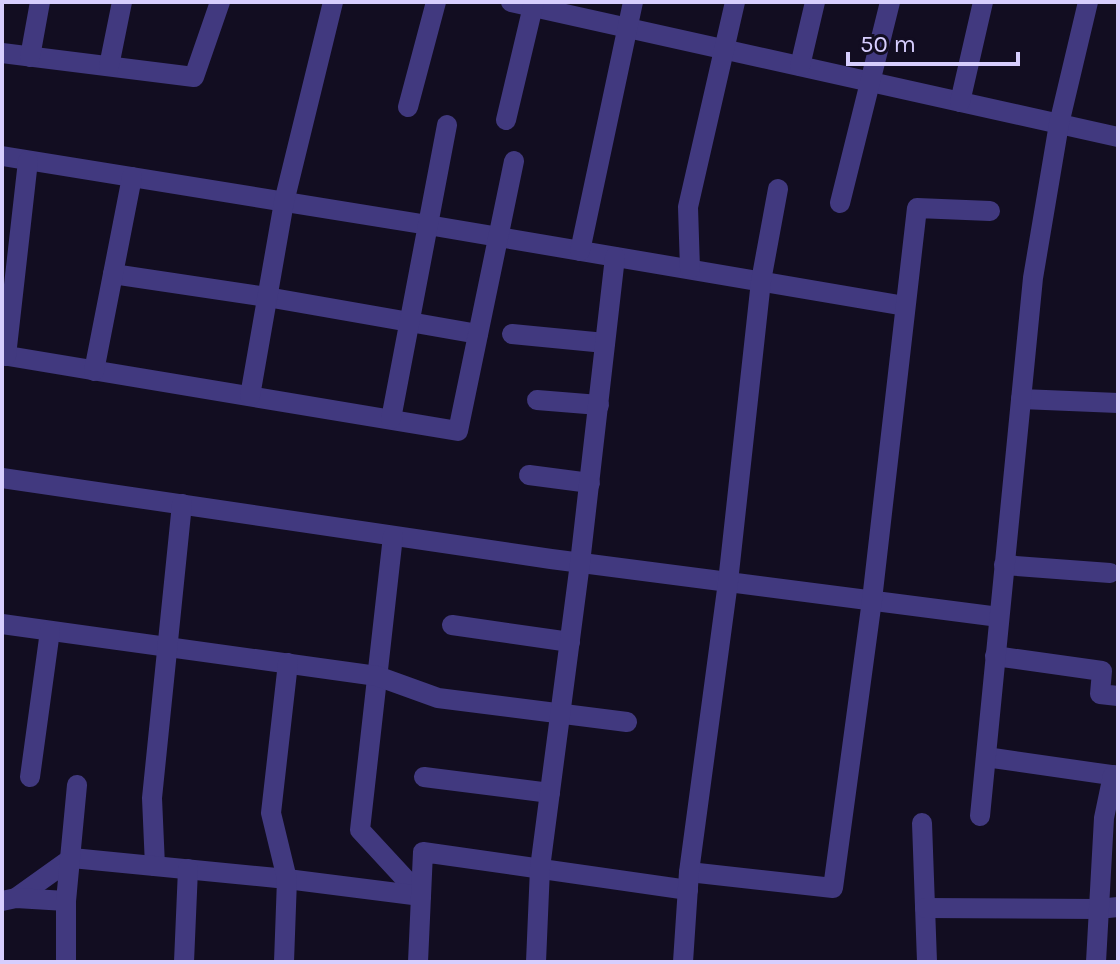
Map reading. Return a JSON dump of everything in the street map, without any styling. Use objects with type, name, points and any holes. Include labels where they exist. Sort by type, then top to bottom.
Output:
[{"type":"street","points":[[30,57],[40,2]]},
{"type":"street","points":[[109,66],[122,2]]},
{"type":"street","points":[[2,53],[194,77],[220,2]]},
{"type":"street","points":[[250,396],[284,202],[333,2]]},
{"type":"street","points":[[408,107],[436,2]]},
{"type":"street","points":[[511,2],[533,4],[627,28],[1118,137]]},
{"type":"street","points":[[580,251],[633,2]]},
{"type":"street","points":[[690,269],[688,207],[735,2]]},
{"type":"street","points":[[800,66],[815,2]]},
{"type":"street","points":[[840,203],[890,2]]},
{"type":"street","points":[[960,102],[983,2]]},
{"type":"street","points":[[980,816],[1033,278],[1059,124],[1088,2]]},
{"type":"street","points":[[506,120],[533,4]]},
{"type":"street","points":[[391,419],[447,125]]},
{"type":"street","points":[[2,156],[905,306]]},
{"type":"street","points":[[28,161],[4,356],[458,431],[514,161]]},
{"type":"street","points":[[94,371],[132,177]]},
{"type":"street","points":[[683,962],[688,881],[728,582],[761,281],[778,189]]},
{"type":"street","points":[[418,962],[423,852],[540,868],[688,881],[833,888],[872,600],[917,208],[990,211]]},
{"type":"street","points":[[536,962],[540,868],[590,483],[615,257]]},
{"type":"street","points":[[113,274],[478,334]]},
{"type":"street","points":[[512,334],[605,343]]},
{"type":"street","points":[[1021,399],[1118,403]]},
{"type":"street","points":[[537,400],[599,405]]},
{"type":"street","points":[[529,475],[590,483]]},
{"type":"street","points":[[2,478],[580,563],[999,617]]},
{"type":"street","points":[[155,866],[152,798],[182,504]]},
{"type":"street","points":[[393,536],[360,830],[421,896]]},
{"type":"street","points":[[1004,565],[1110,573]]},
{"type":"street","points":[[2,624],[377,676],[438,698],[627,722]]},
{"type":"street","points":[[452,625],[570,642]]},
{"type":"street","points":[[30,777],[50,631]]},
{"type":"street","points":[[995,656],[1102,671],[1100,694],[1118,696]]},
{"type":"street","points":[[284,962],[287,879],[271,813],[288,663]]},
{"type":"street","points":[[986,757],[1116,776],[1104,818],[1108,908],[1096,962]]},
{"type":"street","points":[[424,777],[550,793]]},
{"type":"street","points":[[66,962],[66,901],[77,785]]},
{"type":"street","points":[[922,823],[927,962]]},
{"type":"street","points":[[9,900],[72,858],[421,896]]},
{"type":"street","points":[[184,962],[188,869]]},
{"type":"street","points":[[9,900],[66,901]]},
{"type":"street","points":[[925,908],[1108,908]]}]
